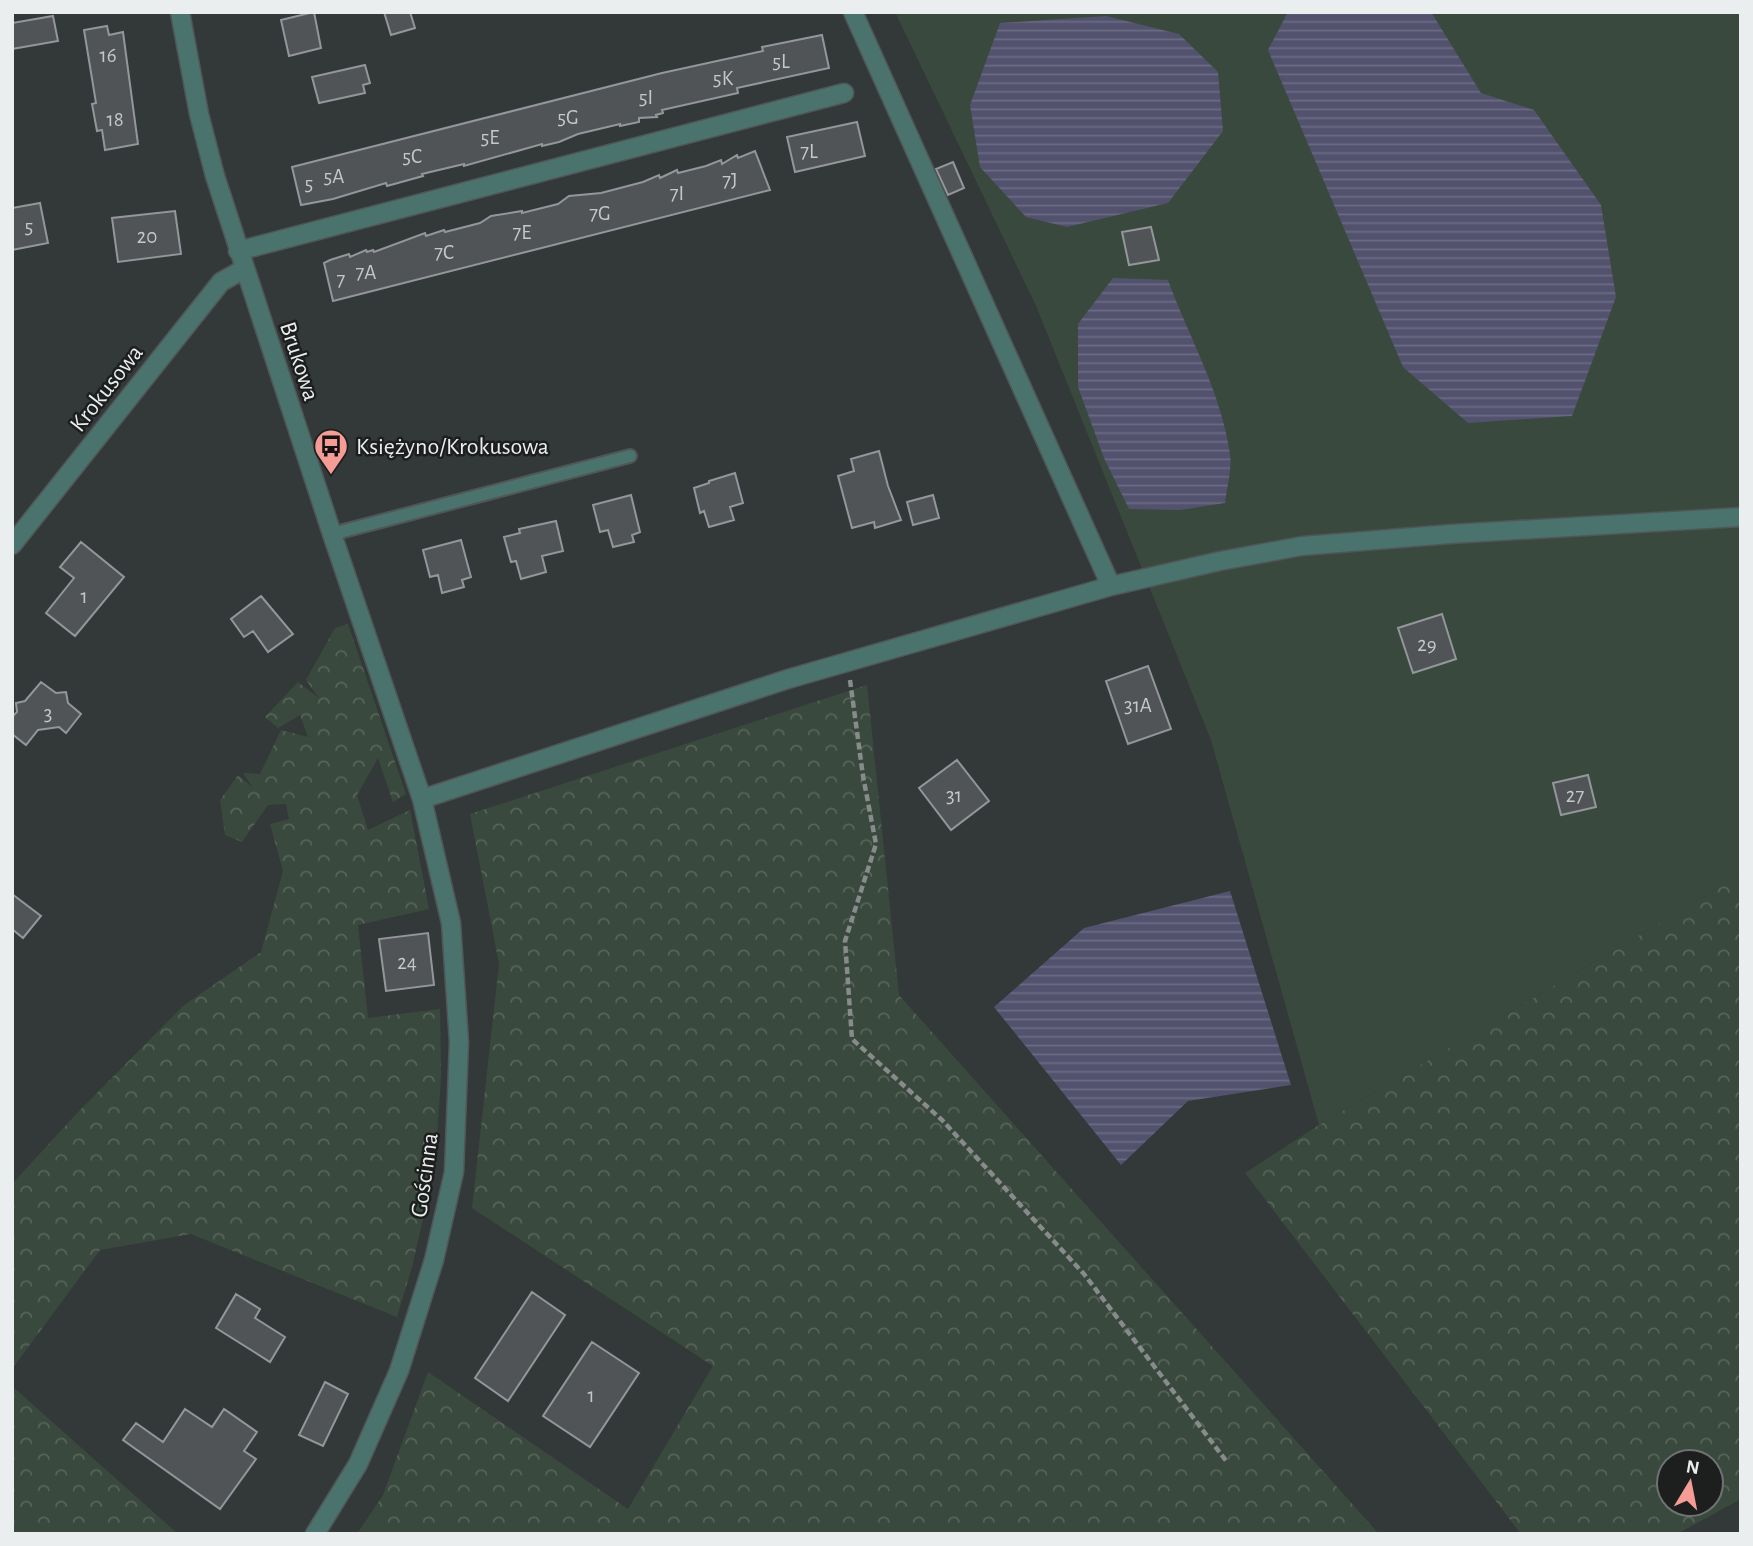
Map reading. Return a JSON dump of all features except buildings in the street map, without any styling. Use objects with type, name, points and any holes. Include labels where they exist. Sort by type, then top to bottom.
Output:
[{"type":"street","name":"Brukowa","points":[[180,12],[199,114],[238,251],[422,799]]},
{"type":"street","points":[[853,12],[1111,586]]},
{"type":"street","points":[[238,251],[844,93]]},
{"type":"street","name":"Krokusowa","points":[[15,535],[221,282],[244,269]]},
{"type":"street","points":[[422,799],[788,679],[1111,586],[1220,561],[1302,546],[1451,534],[1741,517]]},
{"type":"street","name":"Gościnna","points":[[315,1534],[358,1464],[399,1371],[434,1260],[454,1172],[459,1042],[452,923],[422,799]]},
{"type":"lane","points":[[332,534],[630,456]]},
{"type":"path","points":[[849,679],[876,844],[845,941],[852,1039],[943,1121],[1084,1274],[1227,1462]]},
{"type":"green space","points":[[895,12],[1741,12],[1741,875],[1319,1125],[1211,740],[1036,306]]},
{"type":"green space","points":[[348,624],[406,794],[393,802],[378,758],[357,795],[368,830],[410,810],[429,909],[358,925],[368,1018],[440,1009],[441,1076],[435,1167],[412,1267],[397,1317],[191,1234],[100,1250],[12,1369],[12,1184],[78,1112],[183,1006],[261,952],[283,871],[270,824],[289,819],[286,804],[268,805],[242,842],[225,835],[220,800],[238,775],[253,788],[243,773],[260,774],[281,730],[308,737],[300,715],[278,728],[265,717],[298,682],[319,698],[306,680],[335,628]]},
{"type":"green space","points":[[867,685],[899,995],[1379,1534],[357,1534],[383,1495],[428,1372],[628,1509],[713,1366],[472,1208],[499,964],[470,814]]},
{"type":"green space","points":[[1741,875],[1741,1499],[1725,1508],[1725,1448],[1655,1448],[1655,1518],[1706,1518],[1677,1534],[1521,1534],[1245,1173],[1319,1125]]},
{"type":"green space","points":[[12,1386],[178,1534],[12,1534]]},
{"type":"water","points":[[1288,12],[1431,12],[1481,93],[1534,110],[1601,205],[1616,297],[1572,416],[1468,423],[1403,367],[1268,50]]},
{"type":"water","points":[[1106,16],[1179,34],[1218,72],[1223,131],[1168,203],[1067,227],[1026,217],[980,167],[970,105],[1000,23]]},
{"type":"water","points":[[1113,278],[1168,280],[1212,387],[1226,431],[1230,472],[1225,503],[1180,510],[1129,509],[1104,458],[1078,387],[1078,324]]},
{"type":"water","points":[[1230,891],[1291,1085],[1188,1101],[1121,1165],[994,1007],[1084,928]]},
{"type":"place","name":"Księżyno/Krokusowa","points":[[331,476]]}]
